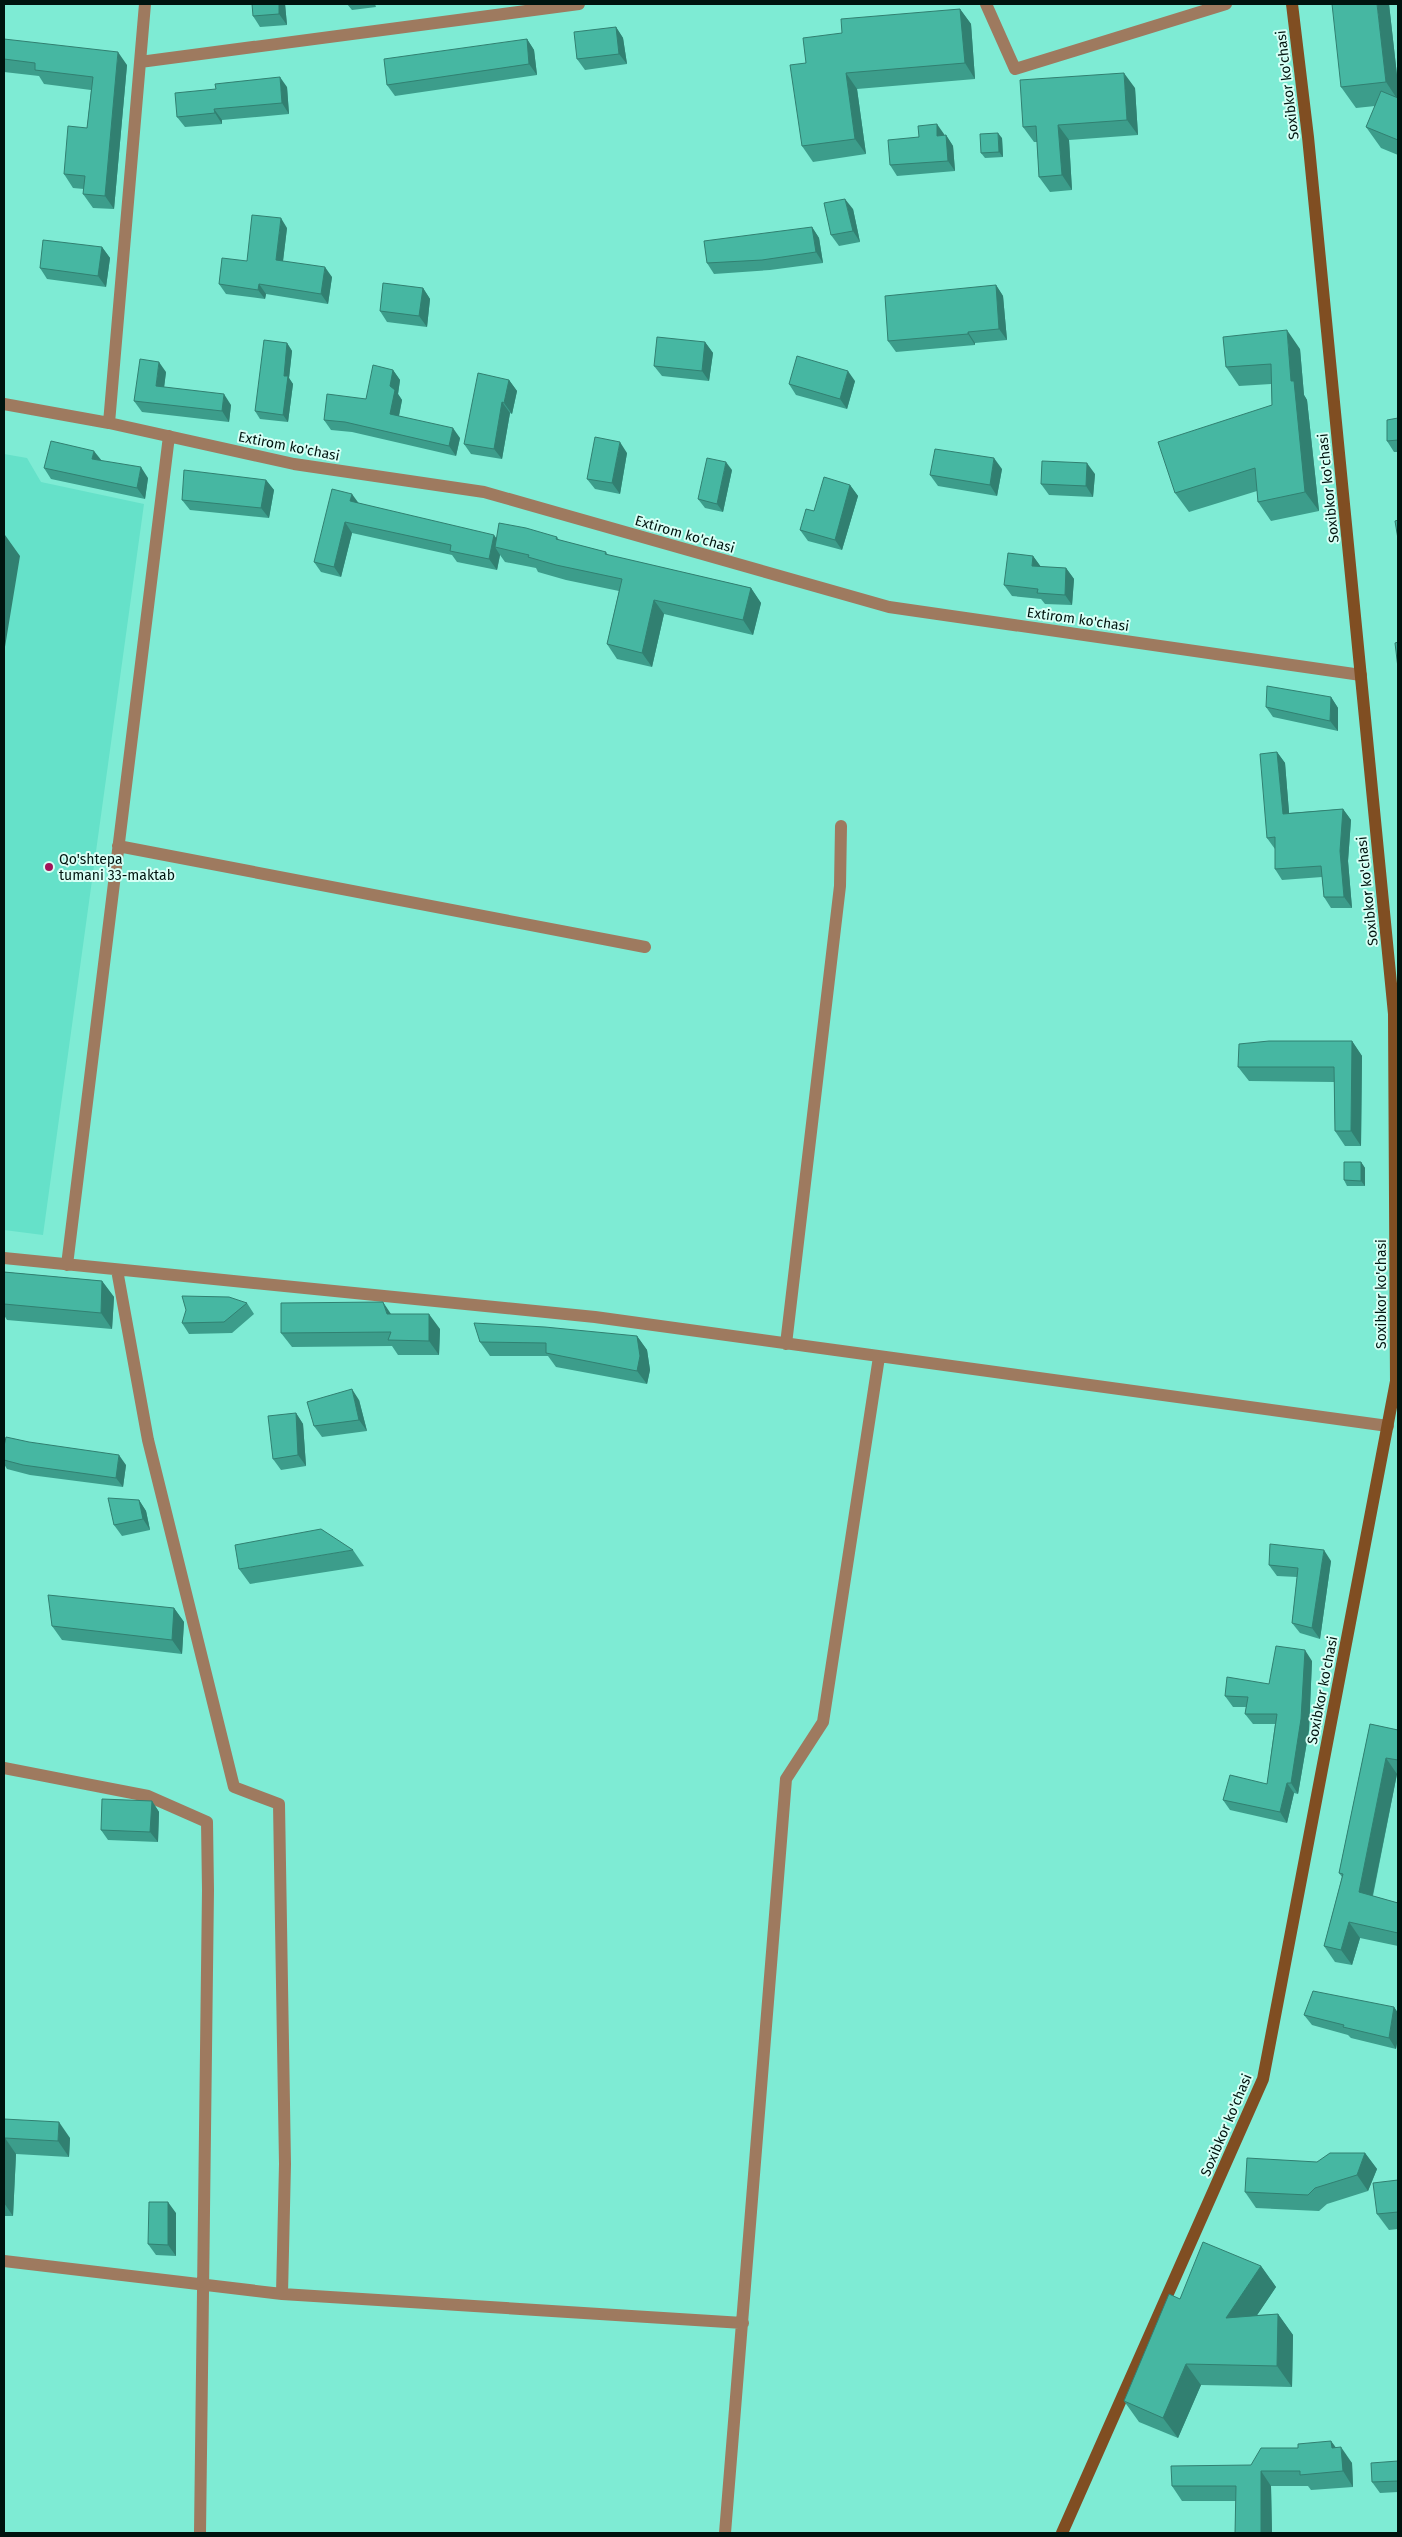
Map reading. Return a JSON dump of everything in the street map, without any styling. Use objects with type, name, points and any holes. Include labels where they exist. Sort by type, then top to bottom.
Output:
[{"type":"main road","name":"Soxibkor ko'chasi","points":[[1062,2533],[1263,2079],[1396,1381],[1397,1238],[1394,1014],[1308,138],[1292,4]]},
{"type":"street","points":[[109,423],[145,4]]},
{"type":"street","points":[[140,62],[579,4]]},
{"type":"street","points":[[986,4],[1015,69],[1226,4]]},
{"type":"street","name":"Extirom ko'chasi","points":[[4,404],[109,423],[294,464],[484,492],[888,607],[1361,674]]},
{"type":"street","points":[[66,1265],[169,436]]},
{"type":"street","points":[[786,1344],[840,886],[841,826]]},
{"type":"street","points":[[118,846],[645,947]]},
{"type":"street","points":[[4,1258],[595,1317],[1388,1426]]},
{"type":"street","points":[[117,1270],[148,1440],[234,1787],[279,1804],[285,2164],[282,2294]]},
{"type":"street","points":[[725,2533],[786,1779],[823,1722],[879,1356]]},
{"type":"street","points":[[4,1768],[148,1796],[207,1822],[208,1890],[200,2533]]},
{"type":"street","points":[[4,2261],[282,2294],[743,2323]]},
{"type":"shaded area","name":"Qo'shtepa tumani 33-maktab","points":[[4,454],[27,458],[41,482],[144,504],[43,1235],[4,1230]]},
{"type":"building","points":[[252,4],[279,4],[279,14],[253,16]]},
{"type":"building","points":[[1332,4],[1377,4],[1386,82],[1341,87]]},
{"type":"building","points":[[960,9],[965,63],[846,73],[855,139],[802,146],[790,65],[806,63],[803,38],[842,33],[841,19]]},
{"type":"building","points":[[616,27],[619,54],[577,59],[574,32]]},
{"type":"building","points":[[4,39],[118,52],[105,196],[83,194],[85,176],[64,174],[68,126],[87,128],[93,77],[35,70],[35,63],[4,59]]},
{"type":"building","points":[[527,39],[529,64],[387,85],[384,59]]},
{"type":"building","points":[[1124,73],[1127,120],[1058,125],[1062,175],[1039,177],[1036,126],[1023,127],[1020,80]]},
{"type":"building","points":[[280,77],[282,103],[214,109],[215,113],[177,117],[175,93],[216,89],[215,84]]},
{"type":"building","points":[[1381,91],[1398,98],[1398,140],[1366,127]]},
{"type":"building","points":[[937,124],[937,136],[946,135],[948,161],[890,165],[888,140],[919,137],[918,126]]},
{"type":"building","points":[[998,133],[999,152],[981,153],[980,134]]},
{"type":"building","points":[[845,199],[853,231],[831,235],[824,203]]},
{"type":"building","points":[[252,215],[281,218],[276,260],[325,267],[321,294],[259,284],[258,290],[219,284],[222,258],[247,261]]},
{"type":"building","points":[[812,227],[816,252],[762,260],[707,263],[704,241]]},
{"type":"building","points":[[43,240],[102,247],[98,276],[40,268]]},
{"type":"building","points":[[383,283],[423,288],[419,316],[380,311]]},
{"type":"building","points":[[996,285],[999,329],[968,332],[968,334],[888,341],[885,296]]},
{"type":"building","points":[[1287,330],[1291,381],[1294,381],[1305,492],[1258,502],[1255,468],[1175,493],[1158,442],[1272,405],[1271,364],[1226,367],[1223,337]]},
{"type":"building","points":[[657,337],[705,342],[702,371],[654,366]]},
{"type":"building","points":[[264,340],[287,343],[284,376],[288,376],[283,415],[255,411]]},
{"type":"building","points":[[797,356],[848,371],[840,399],[789,384]]},
{"type":"building","points":[[140,359],[159,362],[156,386],[224,394],[222,411],[134,401]]},
{"type":"building","points":[[373,365],[393,370],[390,386],[395,390],[390,414],[453,428],[449,446],[345,422],[324,420],[327,394],[366,399]]},
{"type":"building","points":[[478,373],[509,380],[504,403],[502,402],[494,449],[464,444]]},
{"type":"building","points":[[1398,418],[1398,440],[1387,441],[1387,420]]},
{"type":"building","points":[[595,437],[620,442],[612,483],[587,479]]},
{"type":"building","points":[[51,441],[94,451],[92,459],[141,467],[137,488],[44,468]]},
{"type":"building","points":[[935,449],[994,458],[990,485],[930,475]]},
{"type":"building","points":[[707,458],[726,462],[717,504],[698,499]]},
{"type":"building","points":[[1042,461],[1087,463],[1086,486],[1041,484]]},
{"type":"building","points":[[184,470],[266,480],[261,508],[182,500]]},
{"type":"building","points":[[824,477],[850,485],[835,540],[800,530],[806,509],[814,511]]},
{"type":"building","points":[[332,489],[352,494],[350,501],[494,535],[489,559],[450,551],[451,545],[345,522],[334,567],[314,562]]},
{"type":"building","points":[[1398,520],[1398,539],[1395,521]]},
{"type":"building","points":[[499,523],[557,537],[556,539],[606,552],[605,554],[751,588],[743,620],[654,600],[642,653],[607,644],[622,579],[556,565],[528,557],[529,555],[495,547]]},
{"type":"building","points":[[1008,553],[1033,556],[1032,566],[1066,568],[1065,595],[1037,593],[1038,589],[1004,585]]},
{"type":"building","points":[[1398,642],[1398,668],[1395,643]]},
{"type":"building","points":[[1267,686],[1331,697],[1330,721],[1266,707]]},
{"type":"building","points":[[1277,752],[1283,814],[1343,809],[1340,851],[1344,897],[1324,897],[1321,866],[1275,869],[1275,837],[1267,838],[1260,754]]},
{"type":"building","points":[[1269,1041],[1352,1041],[1351,1131],[1335,1131],[1334,1067],[1238,1067],[1239,1044]]},
{"type":"building","points":[[1344,1162],[1361,1162],[1361,1181],[1344,1180]]},
{"type":"building","points":[[4,1272],[102,1281],[101,1313],[4,1304]]},
{"type":"building","points":[[182,1296],[229,1297],[247,1303],[224,1322],[182,1323],[186,1310]]},
{"type":"building","points":[[383,1302],[387,1314],[429,1314],[429,1341],[388,1340],[391,1332],[281,1333],[281,1303]]},
{"type":"building","points":[[474,1323],[545,1327],[637,1336],[640,1356],[637,1371],[546,1353],[546,1343],[480,1342]]},
{"type":"building","points":[[352,1389],[359,1420],[314,1426],[307,1402]]},
{"type":"building","points":[[296,1413],[298,1455],[273,1459],[268,1416]]},
{"type":"building","points":[[6,1437],[119,1455],[116,1478],[23,1465],[4,1460]]},
{"type":"building","points":[[108,1498],[139,1500],[143,1519],[114,1525]]},
{"type":"building","points":[[321,1529],[353,1550],[239,1569],[235,1545]]},
{"type":"building","points":[[1270,1544],[1324,1550],[1312,1628],[1292,1623],[1298,1568],[1269,1565]]},
{"type":"building","points":[[48,1595],[174,1608],[172,1640],[52,1626]]},
{"type":"building","points":[[1276,1646],[1305,1650],[1301,1719],[1291,1783],[1287,1783],[1280,1812],[1223,1800],[1230,1775],[1267,1784],[1277,1714],[1245,1714],[1248,1697],[1225,1696],[1227,1677],[1269,1684]]},
{"type":"building","points":[[1370,1724],[1398,1730],[1398,1760],[1386,1758],[1359,1892],[1398,1903],[1398,1933],[1349,1922],[1341,1950],[1324,1946],[1343,1874],[1339,1873]]},
{"type":"building","points":[[102,1799],[152,1801],[150,1832],[101,1830]]},
{"type":"building","points":[[1313,1991],[1394,2007],[1389,2038],[1304,2015]]},
{"type":"building","points":[[4,2119],[59,2122],[58,2141],[5,2138],[4,2165]]},
{"type":"building","points":[[1330,2153],[1365,2153],[1357,2175],[1315,2188],[1308,2195],[1245,2192],[1247,2158],[1317,2162]]},
{"type":"building","points":[[1398,2180],[1398,2212],[1377,2214],[1373,2183]]},
{"type":"building","points":[[149,2202],[168,2202],[168,2245],[148,2244]]},
{"type":"building","points":[[1203,2242],[1261,2266],[1226,2318],[1278,2314],[1277,2366],[1186,2364],[1163,2418],[1124,2401],[1169,2294],[1180,2299]]},
{"type":"building","points":[[1331,2441],[1332,2448],[1341,2447],[1343,2471],[1300,2475],[1300,2471],[1261,2471],[1261,2533],[1235,2533],[1236,2486],[1172,2486],[1171,2466],[1251,2465],[1261,2448],[1298,2448],[1298,2444]]},
{"type":"building","points":[[1398,2461],[1398,2481],[1372,2482],[1371,2463]]},
{"type":"place","name":"Qo'shtepa tumani 33-maktab","points":[[49,867]]}]
